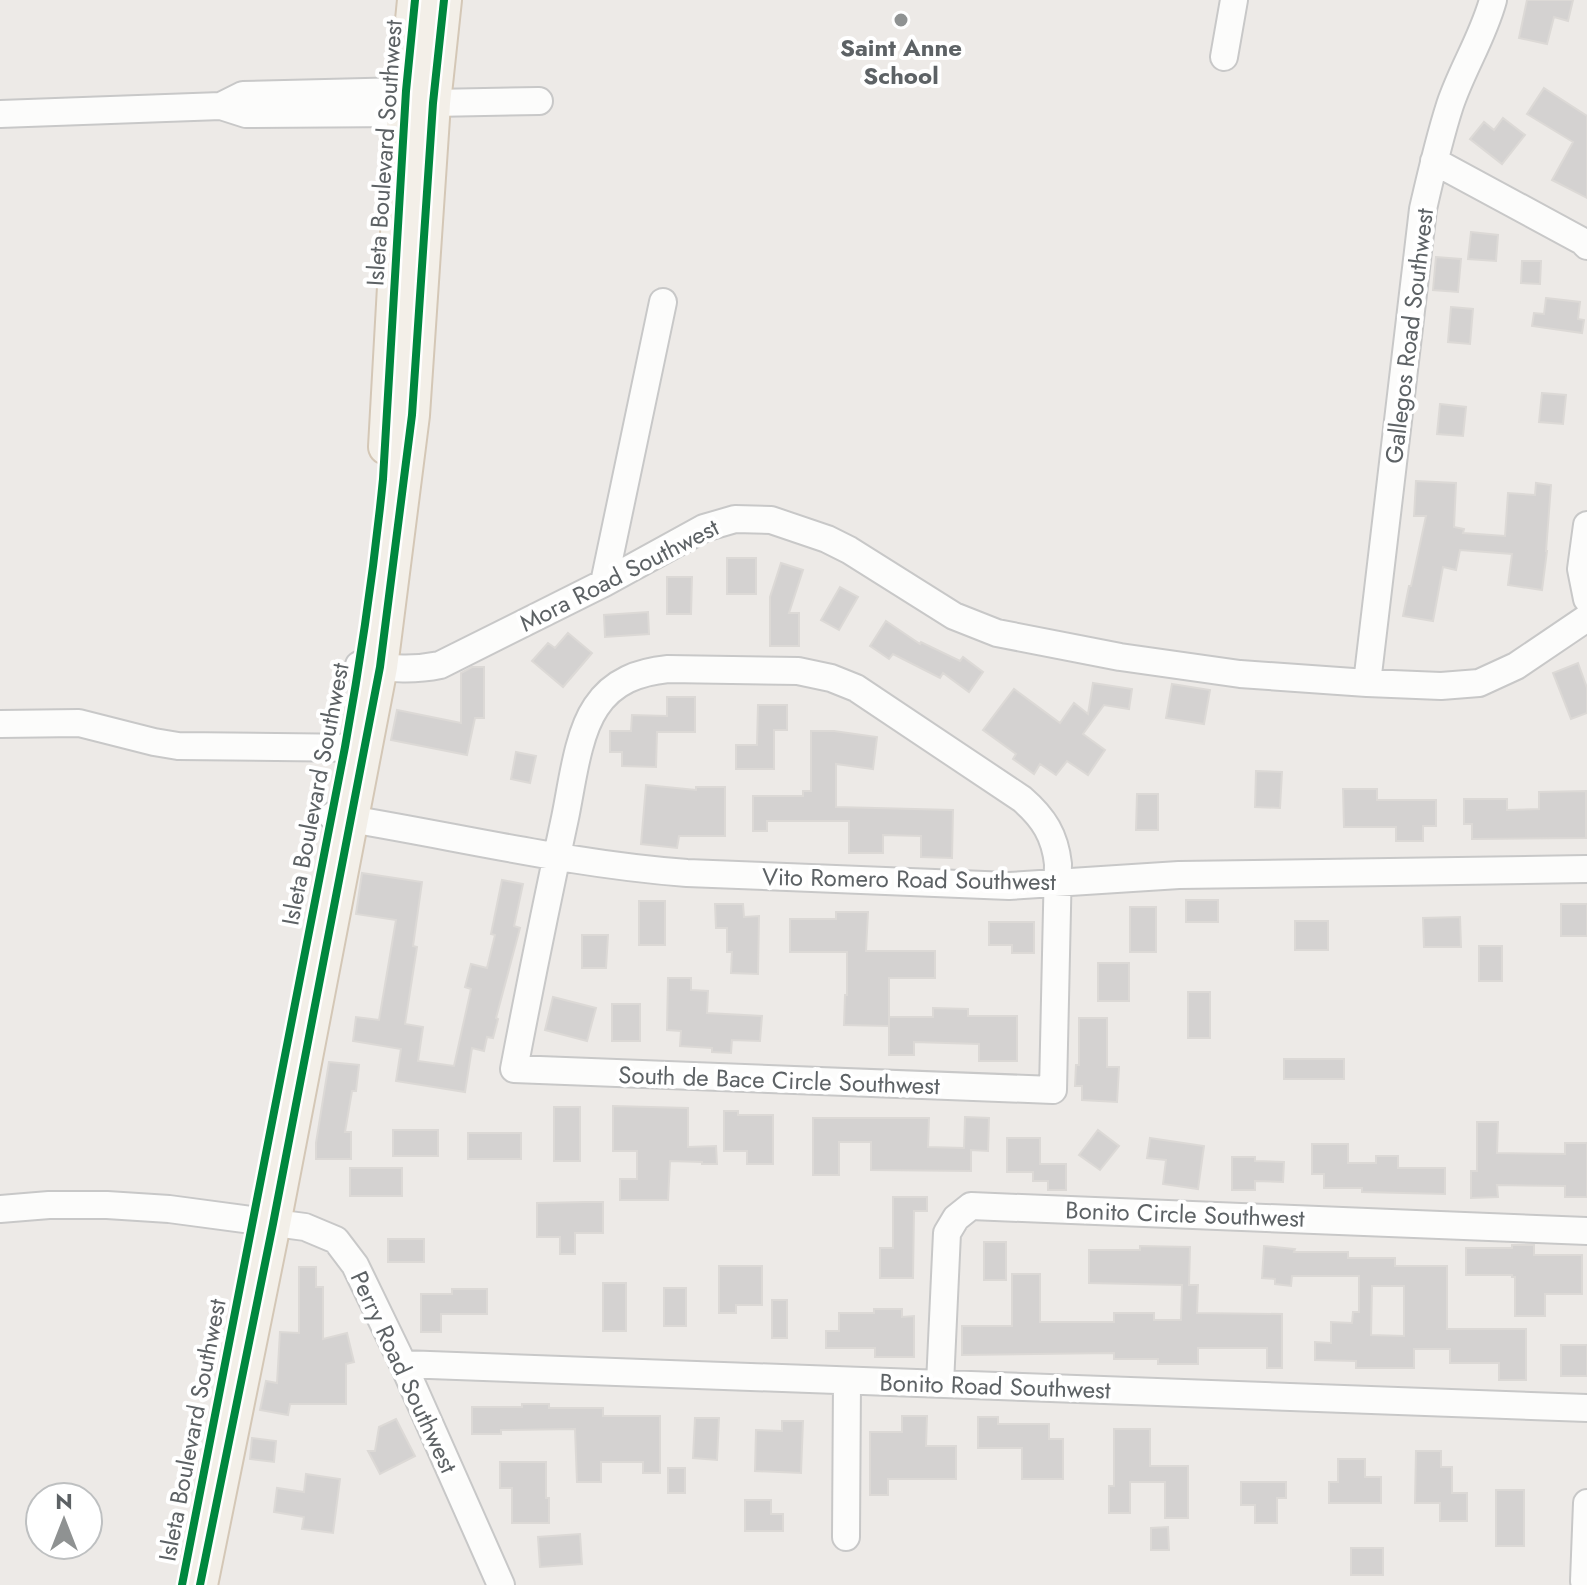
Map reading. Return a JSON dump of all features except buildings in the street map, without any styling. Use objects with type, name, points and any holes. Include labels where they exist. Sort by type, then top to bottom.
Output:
[{"type":"main road","name":"Isleta Boulevard Southwest","points":[[200,1585],[263,1222],[370,666],[415,102],[415,0]]},
{"type":"main road","name":"Isleta Boulevard Southwest","points":[[415,102],[444,0]]},
{"type":"main road","name":"Isleta Boulevard Southwest","points":[[182,1585],[263,1222]]},
{"type":"street","points":[[1224,57],[1234,0]]},
{"type":"street","name":"Gallegos Road Southwest","points":[[1367,683],[1423,209],[1451,102],[1487,22],[1493,0]]},
{"type":"street","points":[[0,114],[221,106],[243,95],[415,102],[539,101]]},
{"type":"street","points":[[1434,161],[1587,246]]},
{"type":"street","points":[[604,583],[663,302]]},
{"type":"street","name":"Mora Road Southwest","points":[[370,666],[420,669],[440,665],[604,583],[704,528],[735,519],[771,520],[827,539],[954,616],[997,633],[1120,657],[1240,674],[1441,686],[1479,683],[1516,666],[1587,618]]},
{"type":"street","points":[[1587,525],[1581,569],[1587,599]]},
{"type":"street","points":[[557,858],[586,728],[596,706],[616,686],[640,673],[668,669],[784,669],[831,678],[856,688],[1022,799],[1037,811],[1051,833],[1056,848],[1058,884]]},
{"type":"street","points":[[0,724],[79,723],[178,746],[355,748]]},
{"type":"street","name":"Vito Romero Road Southwest","points":[[342,817],[557,858],[640,870],[687,873],[1009,886],[1179,875],[1587,869]]},
{"type":"street","name":"South de Bace Circle Southwest","points":[[557,858],[514,1069],[1053,1090],[1058,884]]},
{"type":"street","name":"Perry Road Southwest","points":[[0,1209],[49,1205],[169,1209],[305,1227],[336,1240],[355,1265],[403,1364],[501,1585]]},
{"type":"street","name":"Bonito Circle Southwest","points":[[940,1384],[947,1233],[956,1218],[971,1206],[1587,1231]]},
{"type":"street","name":"Bonito Road Southwest","points":[[403,1364],[1587,1408]]},
{"type":"street","points":[[846,1537],[847,1381]]},
{"type":"street","points":[[1584,1581],[1587,1503]]},
{"type":"cycle path","points":[[182,1585],[345,747],[367,613],[383,479],[406,91],[415,0]]},
{"type":"cycle path","points":[[200,1585],[380,667],[412,415],[433,103],[444,0]]},
{"type":"place","name":"Saint Anne School","points":[[901,20]]}]
